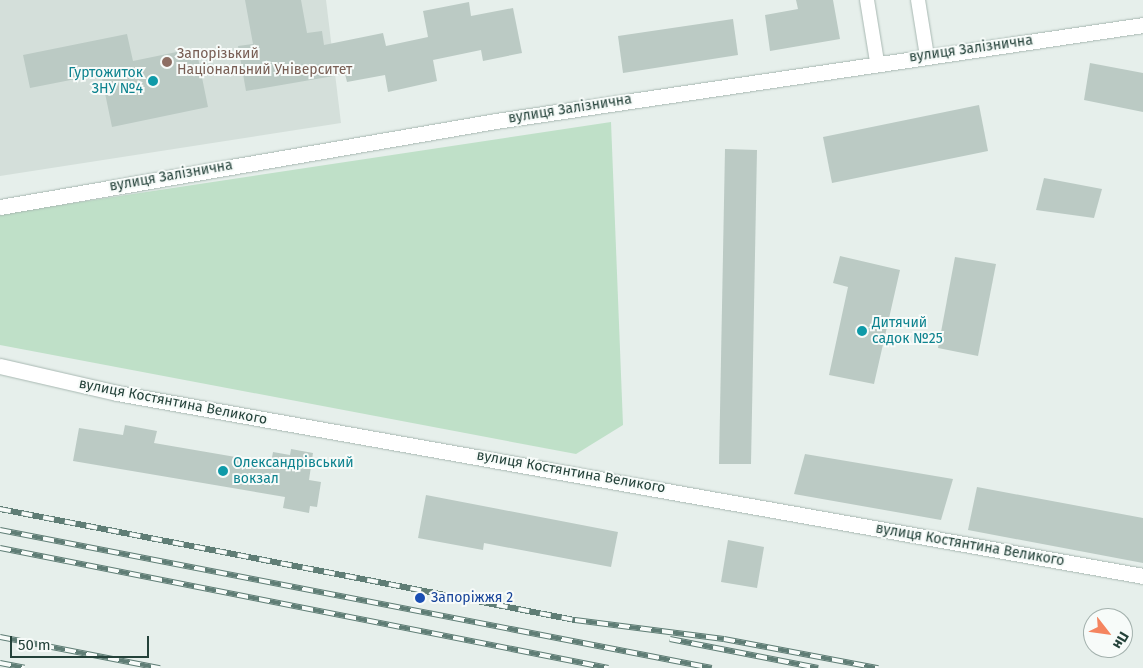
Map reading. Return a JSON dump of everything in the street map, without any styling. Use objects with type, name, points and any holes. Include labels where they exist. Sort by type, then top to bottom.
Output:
[{"type":"street","points":[[867,0],[877,62]]},
{"type":"street","points":[[918,0],[927,56]]},
{"type":"street","name":"вулиця Залізнична","points":[[0,207],[496,121],[877,62],[1143,26]]},
{"type":"street","name":"вулиця Костянтина Великого","points":[[0,366],[117,393],[1143,576]]},
{"type":"shaded area","name":"Запорізький Національний Університет","points":[[0,0],[326,0],[341,123],[0,176]]},
{"type":"green space","points":[[611,122],[623,425],[576,454],[0,345],[0,214]]},
{"type":"building","points":[[245,0],[301,0],[307,33],[322,31],[324,45],[383,33],[386,46],[428,37],[423,11],[469,2],[471,16],[513,8],[522,53],[483,61],[481,50],[433,60],[437,81],[388,92],[385,75],[347,82],[345,74],[246,91],[238,46],[253,44]]},
{"type":"building","points":[[796,0],[833,0],[840,39],[770,51],[765,15],[798,9]]},
{"type":"building","points":[[733,19],[738,55],[623,73],[618,36]]},
{"type":"building","name":"Гуртожиток ЗНУ №4","points":[[127,34],[133,61],[196,48],[208,107],[112,127],[101,74],[30,88],[23,55]]},
{"type":"building","points":[[1090,63],[1143,73],[1143,112],[1084,100]]},
{"type":"building","points":[[979,105],[988,151],[832,183],[823,137]]},
{"type":"building","points":[[725,149],[757,150],[751,464],[719,464]]},
{"type":"building","points":[[1044,178],[1102,189],[1094,218],[1036,210]]},
{"type":"building","name":"Дитячий садок №25","points":[[840,256],[900,270],[874,384],[829,375],[848,287],[833,283]]},
{"type":"building","points":[[955,257],[996,264],[978,356],[938,348]]},
{"type":"building","name":"Олександрівський вокзал","points":[[125,425],[157,431],[154,443],[271,463],[273,452],[290,455],[291,449],[313,453],[309,480],[321,482],[317,507],[310,506],[309,513],[283,508],[285,497],[73,461],[79,428],[123,435]]},
{"type":"building","points":[[805,454],[953,479],[941,520],[794,494]]},
{"type":"building","points":[[977,487],[1143,518],[1143,563],[968,530]]},
{"type":"building","points":[[426,495],[618,532],[611,567],[484,543],[483,550],[418,538]]},
{"type":"building","points":[[728,540],[764,547],[757,588],[721,582]]},
{"type":"railway","points":[[0,509],[575,620],[724,639],[878,668]]},
{"type":"railway","points":[[0,530],[712,668]]},
{"type":"railway","points":[[0,548],[608,668]]},
{"type":"railway","points":[[0,637],[160,668]]},
{"type":"railway","points":[[670,639],[818,668]]},
{"type":"railway","points":[[0,663],[25,668]]},
{"type":"place","name":"Запорізький Національний Університет","points":[[167,62]]},
{"type":"place","name":"Гуртожиток ЗНУ №4","points":[[153,81]]},
{"type":"place","name":"Дитячий садок №25","points":[[862,331]]},
{"type":"place","name":"Олександрівський вокзал","points":[[223,471]]},
{"type":"place","name":"Запоріжжя 2","points":[[420,598]]}]
